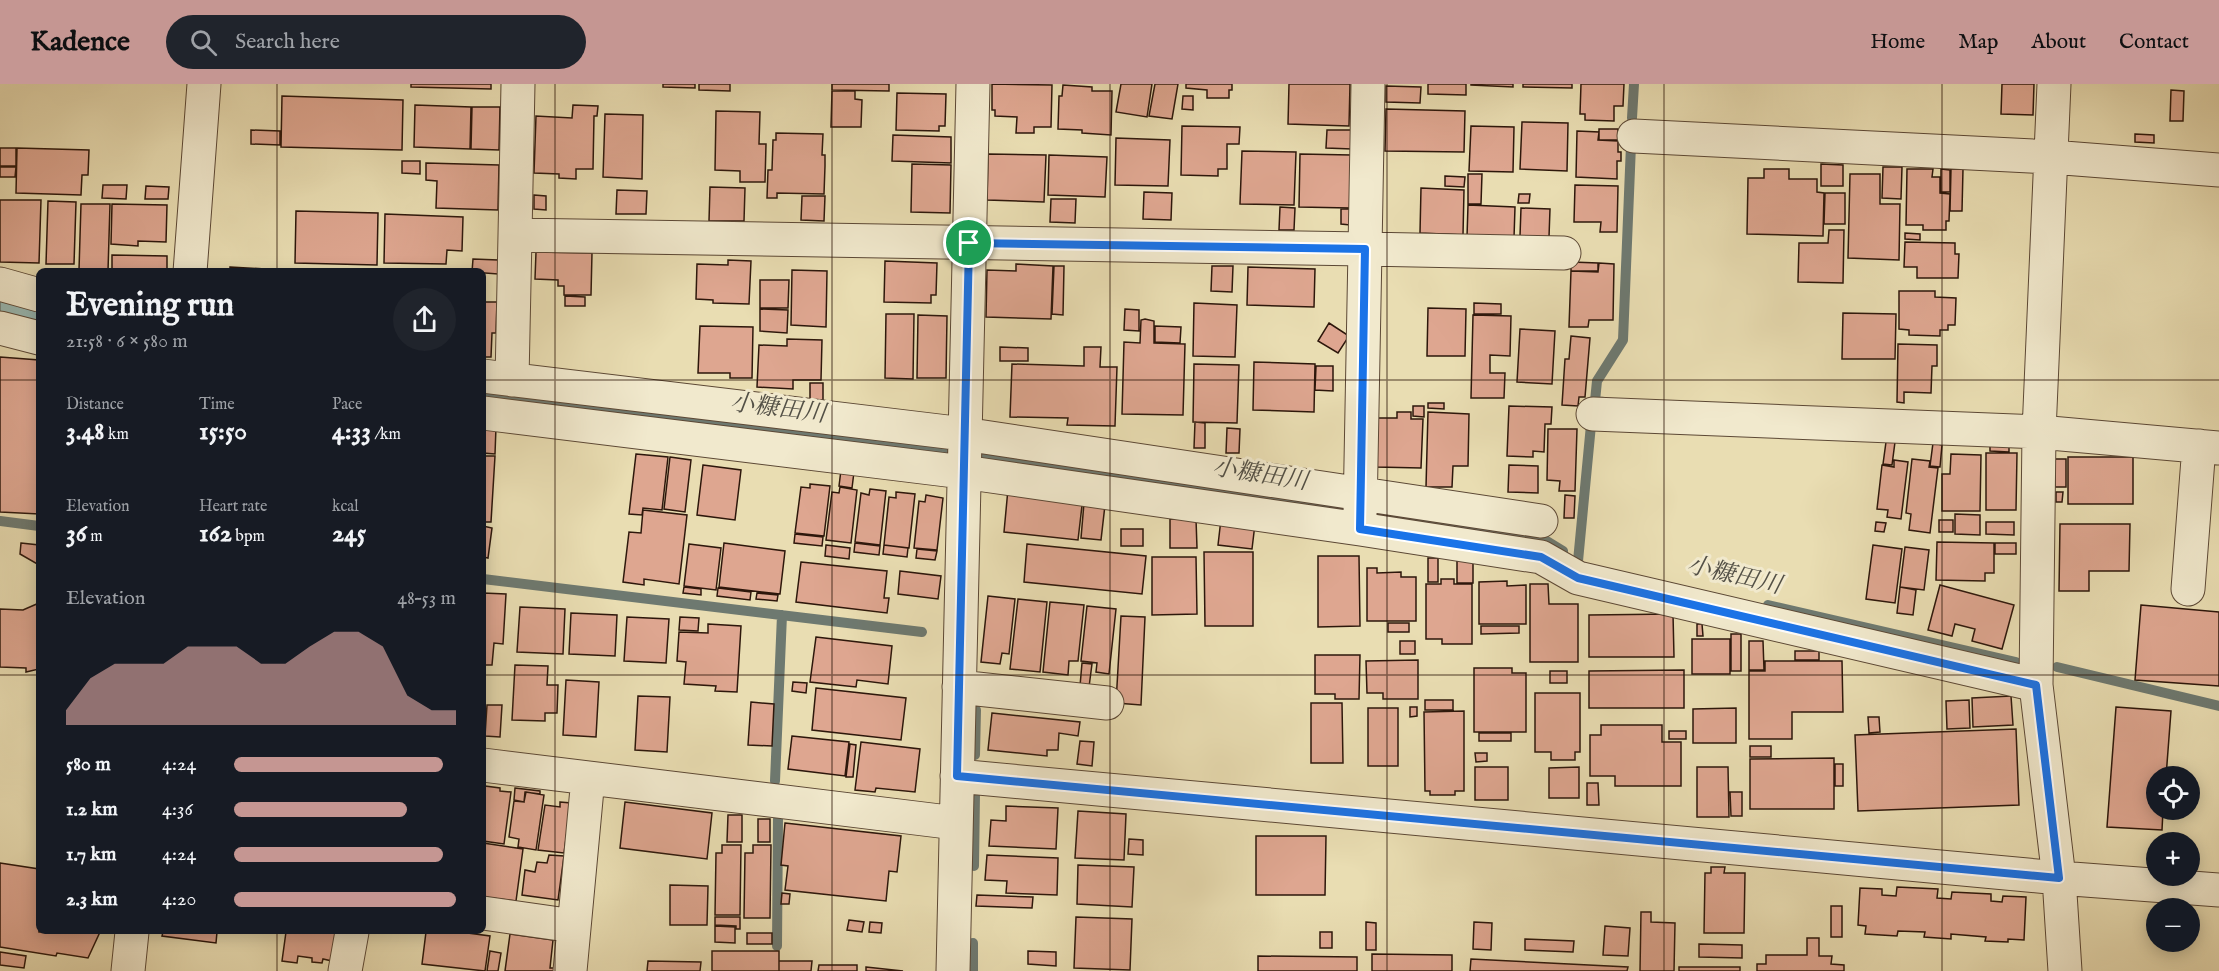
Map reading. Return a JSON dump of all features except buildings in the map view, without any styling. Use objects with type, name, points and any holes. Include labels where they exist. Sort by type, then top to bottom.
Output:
[{"type":"street","points":[[190,268],[204,84]]},
{"type":"street","points":[[518,84],[515,235],[497,378],[963,452],[1360,510],[1541,521]]},
{"type":"street","points":[[953,971],[973,84]]},
{"type":"street","points":[[1360,510],[1368,84]]},
{"type":"street","points":[[2055,84],[2039,432],[2036,685],[2059,878],[2064,971]]},
{"type":"street","points":[[1634,136],[2051,157],[2219,170]]},
{"type":"street","points":[[515,235],[1564,253]]},
{"type":"street","points":[[0,284],[36,294]]},
{"type":"street","points":[[0,328],[36,337]]},
{"type":"street","points":[[486,413],[963,452]]},
{"type":"street","points":[[1593,414],[2039,432],[2209,447],[2188,589]]},
{"type":"street","points":[[1360,510],[1541,557],[1578,578],[2036,685]]},
{"type":"street","points":[[959,687],[1107,703]]},
{"type":"street","points":[[486,765],[956,823]]},
{"type":"street","points":[[957,776],[2059,878],[2219,890]]},
{"type":"street","points":[[570,971],[588,778]]},
{"type":"street","points":[[486,913],[574,926]]},
{"type":"street","points":[[128,971],[132,934]]},
{"type":"street","points":[[345,971],[352,934]]},
{"type":"water","points":[[0,297],[36,306],[36,326],[0,317]]},
{"type":"waterway","points":[[1632,118],[1634,84]]},
{"type":"waterway","points":[[1604,402],[1595,401],[1597,381],[1623,340],[1631,145]]},
{"type":"waterway","name":"小糠田川","points":[[486,394],[1007,457],[1545,540],[1563,551]]},
{"type":"waterway","points":[[1578,561],[1591,425]]},
{"type":"waterway","points":[[0,521],[36,526]]},
{"type":"waterway","points":[[486,579],[922,632]]},
{"type":"waterway","name":"小糠田川","points":[[1768,605],[2016,662]]},
{"type":"waterway","points":[[775,781],[782,615]]},
{"type":"waterway","points":[[2057,667],[2219,706]]},
{"type":"waterway","points":[[975,755],[976,710]]},
{"type":"waterway","points":[[974,866],[975,794]]},
{"type":"waterway","points":[[777,946],[778,819]]},
{"type":"waterway","points":[[973,943],[973,971]]},
{"type":"route","points":[[969,243],[1365,249],[1360,529],[1541,557],[1578,578],[2036,685],[2059,878],[957,776],[969,243]]}]
